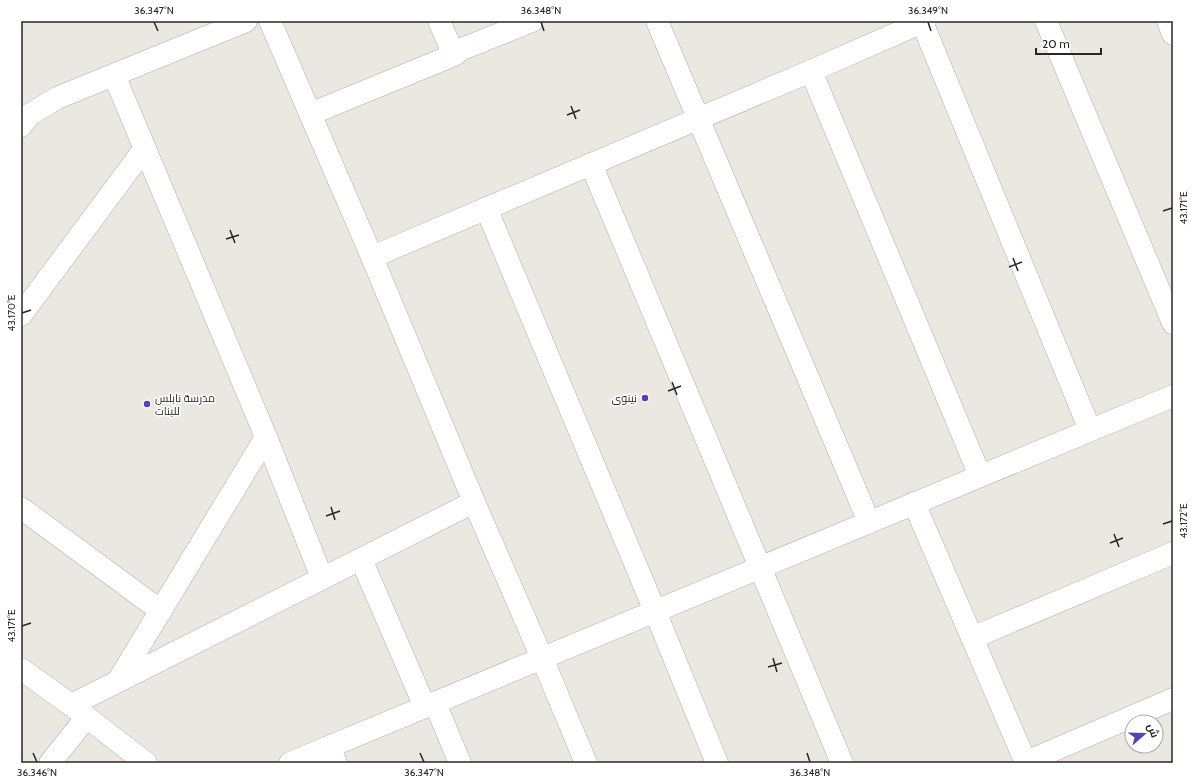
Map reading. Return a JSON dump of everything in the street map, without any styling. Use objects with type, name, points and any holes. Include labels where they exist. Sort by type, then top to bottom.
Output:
[{"type":"street","points":[[21,126],[29,115],[57,98],[246,21]]},
{"type":"street","points":[[270,21],[372,257],[474,502],[586,763]]},
{"type":"street","points":[[440,21],[454,55]]},
{"type":"street","points":[[310,114],[454,55],[462,49],[532,21]]},
{"type":"street","points":[[656,21],[869,522]]},
{"type":"street","points":[[1046,21],[1173,323]]},
{"type":"street","points":[[1168,21],[1173,34]]},
{"type":"street","points":[[372,257],[812,71],[924,22],[1090,430]]},
{"type":"street","points":[[812,71],[980,476]]},
{"type":"street","points":[[114,75],[266,437],[322,578]]},
{"type":"street","points":[[21,315],[145,148]]},
{"type":"street","points":[[591,164],[842,763]]},
{"type":"street","points":[[486,208],[717,763]]},
{"type":"street","points":[[290,763],[332,755],[430,705],[1173,396]]},
{"type":"street","points":[[118,681],[266,437]]},
{"type":"street","points":[[50,763],[79,711],[118,681],[474,502]]},
{"type":"street","points":[[914,504],[1026,762],[1173,699]]},
{"type":"street","points":[[21,508],[161,612]]},
{"type":"street","points":[[972,638],[1173,553]]},
{"type":"street","points":[[361,559],[430,705],[460,763]]},
{"type":"street","points":[[21,669],[79,711],[146,763]]},
{"type":"place","name":"نينوى","points":[[645,398]]},
{"type":"place","name":"مدرسة نابلس للبنات","points":[[147,404]]}]
